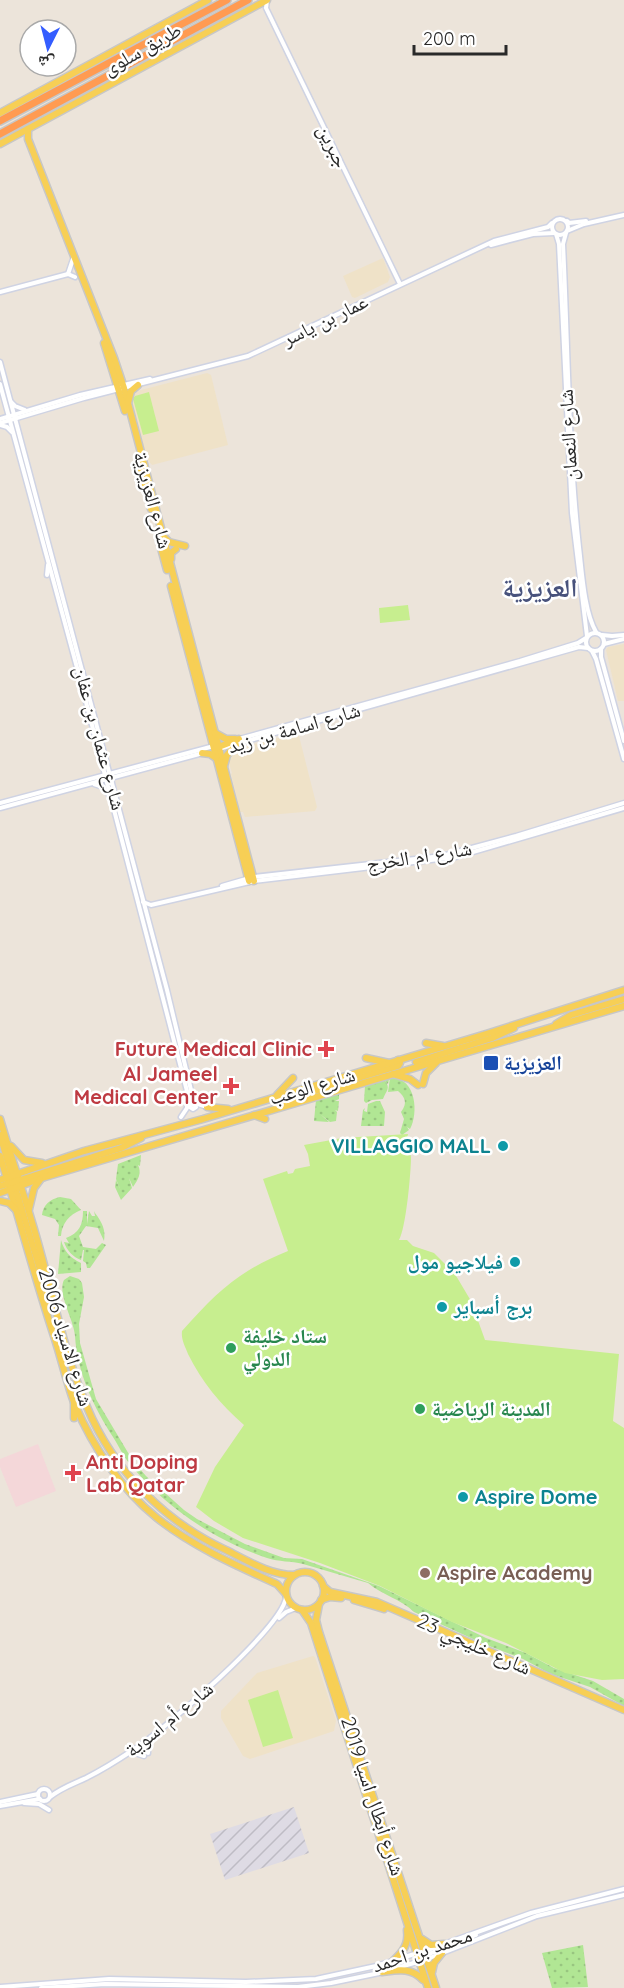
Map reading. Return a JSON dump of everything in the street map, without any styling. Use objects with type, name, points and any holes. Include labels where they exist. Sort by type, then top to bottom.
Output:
[{"type":"highway","name":"طريق سلوى","points":[[0,121],[227,0]]},
{"type":"highway","name":"طريق سلوى","points":[[0,134],[248,0]]},
{"type":"main road","name":"طريق سلوى","points":[[0,113],[208,0]]},
{"type":"main road","name":"طريق سلوى","points":[[0,144],[267,0]]},
{"type":"main road","name":"شارع العزيزية","points":[[28,129],[28,139],[111,351],[224,766],[251,879]]},
{"type":"main road","name":"شارع العزيزية","points":[[18,135],[23,136],[27,142],[128,407],[215,734],[218,747],[216,759],[238,852],[251,879]]},
{"type":"main road","points":[[128,407],[129,396],[138,385]]},
{"type":"main road","points":[[162,536],[169,542],[185,546]]},
{"type":"main road","points":[[174,580],[170,556],[176,549]]},
{"type":"main road","points":[[215,734],[239,741]]},
{"type":"main road","points":[[218,747],[239,741]]},
{"type":"main road","points":[[224,766],[227,755],[239,741]]},
{"type":"main road","points":[[202,753],[210,754],[216,759]]},
{"type":"main road","name":"شارع الوعب","points":[[0,1193],[13,1182],[46,1164],[390,1063],[624,990]]},
{"type":"main road","points":[[553,1026],[568,1016],[624,998]]},
{"type":"main road","points":[[558,1010],[561,1002]]},
{"type":"main road","name":"شارع الوعب","points":[[13,1182],[45,1177],[624,1006]]},
{"type":"main road","points":[[284,1106],[295,1097],[398,1066],[401,1059],[416,1066],[507,1032],[522,1022]]},
{"type":"main road","points":[[426,1044],[446,1046]]},
{"type":"main road","points":[[366,1058],[390,1063]]},
{"type":"main road","points":[[392,1074],[413,1080],[420,1085],[428,1069],[440,1060]]},
{"type":"main road","points":[[276,1096],[293,1078]]},
{"type":"main road","points":[[207,1107],[231,1110]]},
{"type":"main road","points":[[253,1115],[265,1119]]},
{"type":"main road","points":[[0,1119],[9,1143],[13,1182]]},
{"type":"main road","points":[[189,1140],[199,1131]]},
{"type":"main road","points":[[0,1186],[128,1145],[149,1133]]},
{"type":"main road","points":[[0,1135],[49,1302],[57,1317]]},
{"type":"main road","points":[[9,1143],[24,1160],[46,1164]]},
{"type":"main road","points":[[124,1161],[130,1152]]},
{"type":"main road","points":[[0,1156],[13,1182]]},
{"type":"main road","points":[[28,1212],[34,1187],[45,1177]]},
{"type":"main road","name":"شارع الاسياد 2006","points":[[13,1182],[17,1212],[71,1392],[93,1443],[140,1503],[156,1517],[200,1548],[277,1584],[286,1596]]},
{"type":"main road","name":"شارع الاسياد 2006","points":[[13,1182],[28,1212],[80,1389],[94,1422],[115,1456],[140,1488],[187,1528],[212,1544],[277,1574],[294,1575]]},
{"type":"main road","points":[[0,1201],[10,1204],[17,1212]]},
{"type":"main road","points":[[25,1263],[28,1251]]},
{"type":"main road","points":[[71,1392],[80,1389]]},
{"type":"main road","points":[[74,1418],[75,1403]]},
{"type":"main road","points":[[302,1572],[318,1577],[323,1586],[320,1602],[311,1609],[299,1609],[286,1596],[287,1583],[294,1575],[302,1572]]},
{"type":"main road","name":"شارع خليجي 23","points":[[323,1586],[330,1592],[363,1598],[624,1712]]},
{"type":"main road","name":"شارع خليجي 23","points":[[320,1602],[335,1597],[352,1599],[406,1616]]},
{"type":"main road","name":"شارع أبطال اسيا 2019","points":[[320,1602],[316,1620],[319,1632],[419,1933],[422,1957],[431,1987]]},
{"type":"main road","name":"شارع أبطال اسيا 2019","points":[[299,1609],[311,1623],[406,1921],[432,1976],[431,1987]]},
{"type":"main road","points":[[393,1961],[404,1950],[407,1939],[403,1909]]},
{"type":"main road","points":[[419,1933],[428,1945],[444,1944]]},
{"type":"main road","points":[[432,1976],[434,1963],[442,1953]]},
{"type":"main road","points":[[384,1972],[402,1969],[413,1972],[431,1987]]},
{"type":"street","points":[[258,5],[266,8],[267,0]]},
{"type":"street","name":"جبرين","points":[[266,8],[400,284]]},
{"type":"street","points":[[607,219],[574,223],[558,219],[552,223],[552,229],[561,235],[574,227],[624,215]]},
{"type":"street","points":[[566,220],[568,224],[566,232]]},
{"type":"street","name":"عمار بن ياسر","points":[[0,422],[14,416],[120,387],[138,385],[262,351],[494,241],[548,227],[552,223]]},
{"type":"street","name":"شارع النعمان","points":[[566,232],[563,244],[576,513],[585,592],[591,622],[596,633]]},
{"type":"street","name":"عمار بن ياسر","points":[[487,245],[533,234],[555,233]]},
{"type":"street","name":"شارع النعمان","points":[[555,233],[559,244],[573,525],[587,637]]},
{"type":"street","points":[[68,274],[73,259]]},
{"type":"street","points":[[0,291],[68,274],[75,277]]},
{"type":"street","name":"شارع عثمان بن عفان","points":[[0,362],[107,764],[111,797],[189,1091],[198,1104],[207,1107]]},
{"type":"street","name":"عمار بن ياسر","points":[[14,416],[29,410],[157,379]]},
{"type":"street","name":"شارع عثمان بن عفان","points":[[0,384],[146,913],[189,1091],[186,1111],[181,1117]]},
{"type":"street","points":[[10,401],[21,410],[29,410]]},
{"type":"street","points":[[0,422],[12,432]]},
{"type":"street","points":[[47,575],[48,561]]},
{"type":"street","points":[[624,635],[596,633],[587,637],[590,650],[596,659],[624,759]]},
{"type":"street","points":[[602,635],[604,644],[601,657],[624,741]]},
{"type":"street","name":"شارع اسامة بن زيد","points":[[239,741],[518,662],[578,643],[587,637]]},
{"type":"street","points":[[604,644],[624,639]]},
{"type":"street","name":"شارع اسامة بن زيد","points":[[239,741],[579,647],[590,650]]},
{"type":"street","points":[[590,650],[601,649]]},
{"type":"street","name":"شارع اسامة بن زيد","points":[[0,803],[108,776],[117,776],[218,747]]},
{"type":"street","name":"شارع اسامة بن زيد","points":[[0,808],[91,783],[120,770],[218,747]]},
{"type":"street","points":[[107,764],[120,770]]},
{"type":"street","points":[[113,788],[117,776]]},
{"type":"street","points":[[91,783],[103,787],[111,797]]},
{"type":"street","name":"شارع ام الخرج","points":[[152,905],[251,879],[442,856],[624,803]]},
{"type":"street","name":"شارع ام الخرج","points":[[251,879],[456,857],[624,808]]},
{"type":"street","points":[[143,902],[152,905],[146,913]]},
{"type":"street","name":"شارع أم اسوية","points":[[50,1797],[58,1790],[132,1752],[201,1696],[267,1628],[282,1610],[286,1596]]},
{"type":"street","name":"شارع أم اسوية","points":[[267,1628],[284,1613],[299,1609]]},
{"type":"street","points":[[132,1752],[146,1754],[148,1740]]},
{"type":"street","name":"شارع أم اسوية","points":[[39,1797],[42,1789],[58,1790]]},
{"type":"street","points":[[0,1804],[39,1797],[46,1801],[50,1797],[48,1791]]},
{"type":"street","points":[[17,1803],[39,1797]]},
{"type":"street","points":[[0,1804],[37,1803],[49,1810]]},
{"type":"street","name":"محمد بن احمد","points":[[41,1988],[90,1985],[278,1988],[315,1986],[384,1972],[422,1957],[444,1944],[531,1912],[624,1889]]},
{"type":"street","name":"محمد بن احمد","points":[[0,1987],[109,1979],[238,1982],[294,1980],[349,1973],[393,1961],[442,1953],[537,1917],[624,1895]]},
{"type":"street","points":[[422,1957],[472,1937],[478,1932]]},
{"type":"street","points":[[170,1985],[179,1988]]},
{"type":"street","points":[[198,1988],[204,1986]]},
{"type":"shaded area","points":[[383,258],[390,277],[388,282],[355,298],[352,297],[343,276]]},
{"type":"shaded area","points":[[207,373],[211,375],[228,445],[152,465],[147,459],[131,401],[137,391]]},
{"type":"shaded area","points":[[624,644],[624,701],[618,701],[606,650],[608,647]]},
{"type":"shaded area","points":[[292,734],[299,736],[317,807],[315,811],[245,817],[243,812],[240,812],[228,760],[233,750]]},
{"type":"shaded area","points":[[38,1444],[56,1491],[16,1507],[0,1467],[0,1459]]},
{"type":"shaded area","points":[[313,1656],[336,1721],[334,1731],[250,1759],[243,1756],[221,1718],[221,1711],[257,1673]]},
{"type":"shaded area","points":[[294,1807],[309,1853],[225,1880],[210,1834]]},
{"type":"green space","points":[[149,392],[159,431],[143,435],[133,399],[135,396]]},
{"type":"green space","points":[[408,605],[410,620],[380,623],[379,608]]},
{"type":"green space","points":[[390,1078],[399,1079],[405,1083],[413,1097],[413,1122],[410,1129],[407,1127],[409,1130],[402,1135],[400,1133],[404,1119],[401,1112],[405,1100],[398,1091],[388,1092]]},
{"type":"green space","points":[[389,1079],[383,1099],[366,1103],[364,1101],[365,1086]]},
{"type":"green space","points":[[339,1093],[339,1099],[335,1101],[339,1101],[338,1111],[335,1110],[337,1112],[336,1121],[330,1122],[320,1114],[329,1122],[314,1121],[316,1100]]},
{"type":"green space","points":[[380,1101],[385,1112],[384,1126],[361,1126],[363,1110],[365,1108],[364,1111],[367,1112],[368,1104]]},
{"type":"green space","name":"المدينة الرياضية","points":[[408,1134],[407,1143],[411,1157],[410,1175],[406,1212],[399,1240],[407,1240],[413,1246],[434,1253],[455,1274],[471,1301],[485,1340],[619,1354],[613,1421],[624,1428],[624,1679],[602,1680],[565,1673],[506,1643],[452,1622],[380,1586],[320,1563],[243,1538],[196,1507],[215,1467],[244,1425],[219,1401],[199,1374],[188,1354],[182,1331],[229,1284],[255,1266],[288,1251],[263,1179],[287,1171],[288,1174],[293,1173],[295,1169],[310,1166],[304,1145],[342,1138]]},
{"type":"green space","points":[[141,1155],[138,1179],[133,1187],[129,1178],[132,1188],[121,1200],[115,1187],[116,1180],[121,1191],[116,1179],[118,1164]]},
{"type":"green space","points":[[60,1197],[71,1199],[81,1210],[67,1220],[61,1236],[58,1236],[59,1225],[55,1219],[42,1215],[48,1203]]},
{"type":"green space","points":[[83,1211],[87,1211],[87,1224],[89,1211],[92,1216],[95,1216],[94,1211],[103,1226],[104,1241],[98,1228],[86,1226],[79,1236],[83,1247],[96,1249],[102,1243],[106,1245],[90,1268],[87,1268],[83,1261],[84,1250],[81,1260],[71,1253],[64,1242],[69,1243],[66,1238],[79,1228]]},
{"type":"green space","points":[[61,1240],[68,1254],[81,1263],[81,1272],[58,1274]]},
{"type":"green space","points":[[70,1276],[79,1279],[82,1283],[84,1297],[79,1324],[80,1343],[96,1399],[133,1461],[146,1476],[184,1510],[245,1544],[284,1558],[302,1559],[379,1586],[486,1638],[526,1653],[554,1668],[593,1681],[624,1699],[624,1706],[590,1687],[551,1674],[523,1659],[414,1612],[368,1583],[247,1551],[210,1532],[175,1508],[144,1480],[128,1461],[93,1402],[79,1363],[74,1330],[64,1300],[62,1286],[64,1280]]},
{"type":"green space","points":[[278,1690],[293,1738],[263,1747],[248,1700]]},
{"type":"green space","points":[[583,1945],[588,1987],[552,1988],[542,1953]]},
{"type":"place","name":"Future Medical Clinic","points":[[326,1049]]},
{"type":"place","name":"العزيزية","points":[[491,1063]]},
{"type":"place","name":"Al Jameel Medical Center","points":[[231,1086]]},
{"type":"place","name":"VILLAGGIO MALL","points":[[503,1146]]},
{"type":"place","name":"فيلاجيو مول","points":[[515,1262]]},
{"type":"place","name":"برج أسباير","points":[[442,1307]]},
{"type":"place","name":"ستاد خليفة الدولي","points":[[231,1348]]},
{"type":"place","name":"المدينة الرياضية","points":[[420,1409]]},
{"type":"place","name":"Anti Doping Lab Qatar","points":[[73,1473]]},
{"type":"place","name":"Aspire Dome","points":[[463,1497]]},
{"type":"place","name":"Aspire Academy","points":[[425,1573]]},
{"type":"district","name":"العزيزية","points":[[540,588]]}]
